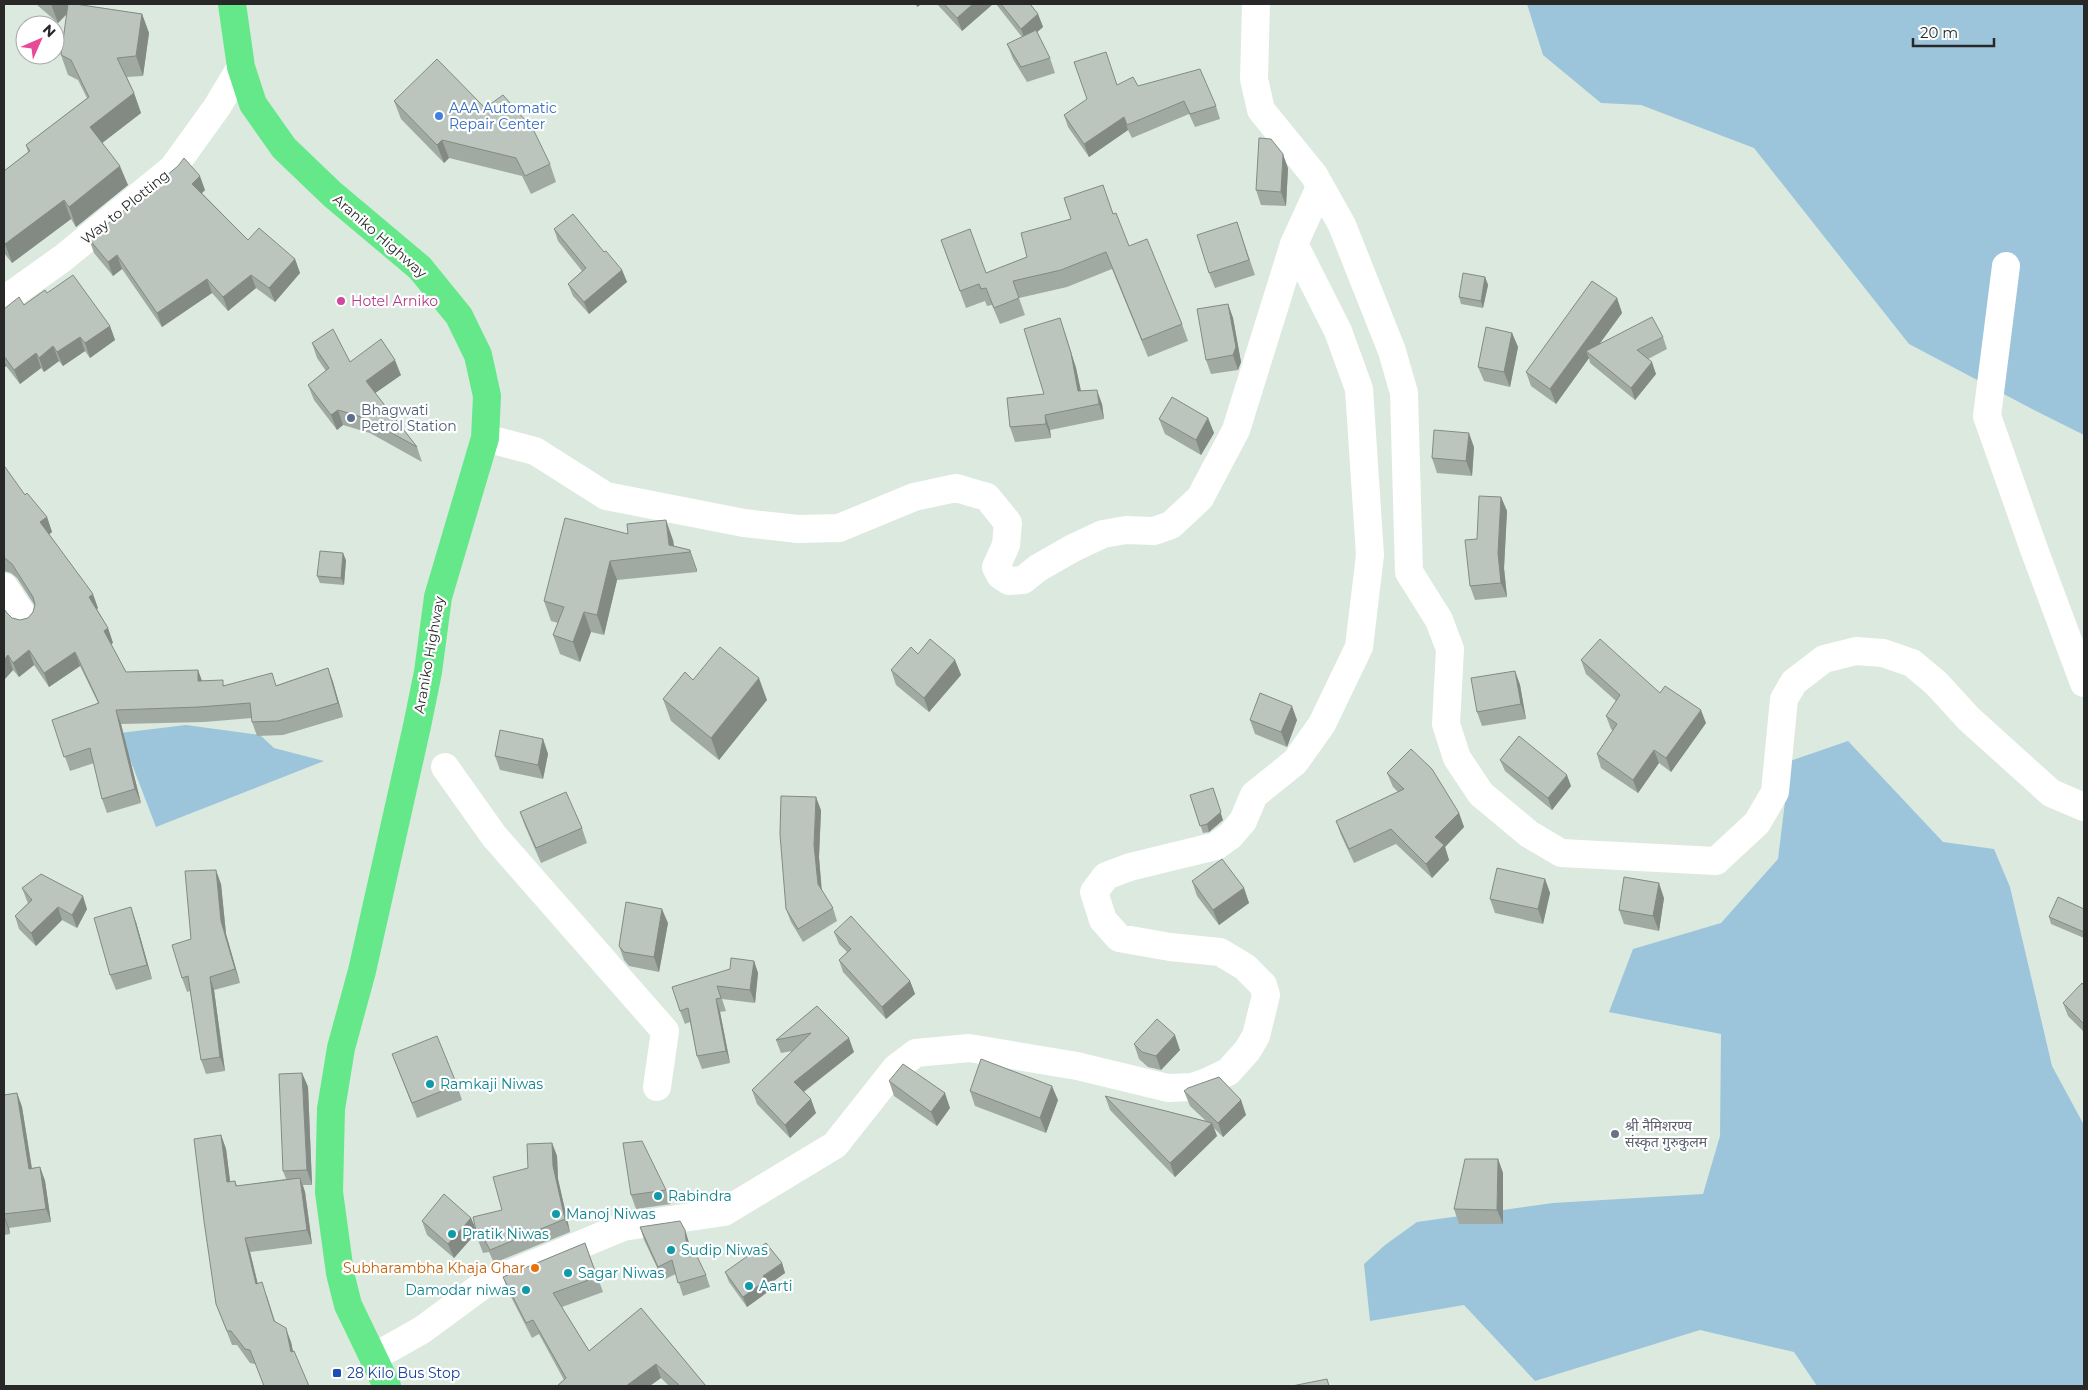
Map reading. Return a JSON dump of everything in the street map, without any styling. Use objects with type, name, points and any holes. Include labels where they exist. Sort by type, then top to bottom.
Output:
[{"type":"highway","name":"Araniko Highway","points":[[232,4],[241,67],[253,104],[284,148],[332,194],[420,268],[459,316],[478,355],[487,396],[486,438],[438,597],[428,672],[417,726],[362,972],[341,1048],[331,1109],[329,1192],[340,1273],[348,1305],[387,1386]]},
{"type":"street","points":[[1256,4],[1254,79],[1261,110],[1314,175],[1342,225],[1392,351],[1404,393],[1409,572],[1439,620],[1450,649],[1446,724],[1457,758],[1481,794],[1529,834],[1561,853],[1716,861],[1757,823],[1775,792],[1784,698],[1794,682],[1824,659],[1856,651],[1883,653],[1912,663],[1936,682],[1969,719],[2051,793],[2084,807]]},
{"type":"street","name":"Way to Plotting","points":[[4,300],[63,258],[173,168],[217,107],[241,67]]},
{"type":"street","points":[[486,438],[535,451],[606,496],[744,523],[798,529],[839,528],[914,497],[956,488],[987,497],[1008,523],[1006,545],[996,567],[1000,575],[1009,581],[1023,580],[1056,558],[1103,534],[1126,530],[1154,531],[1171,525],[1200,498],[1236,430],[1294,244],[1320,186]]},
{"type":"street","points":[[374,1357],[422,1330],[483,1285],[623,1228],[724,1212],[835,1145],[896,1068],[916,1053],[969,1048],[1077,1066],[1168,1088],[1192,1087],[1207,1082],[1228,1072],[1247,1051],[1256,1036],[1266,995],[1262,985],[1246,967],[1220,952],[1170,947],[1119,938],[1103,920],[1094,892],[1106,876],[1130,867],[1216,846],[1230,836],[1243,821],[1254,795],[1295,762],[1322,724],[1359,647],[1370,555],[1359,390],[1338,331],[1294,244]]},
{"type":"street","points":[[2006,266],[1987,416],[2084,683]]},
{"type":"street","points":[[4,587],[25,619]]},
{"type":"street","points":[[445,767],[494,836],[664,1031],[657,1087]]},
{"type":"shaded area","points":[[1527,4],[2084,4],[2084,435],[1909,344],[1754,148],[1641,105],[1601,103],[1543,55]]},
{"type":"shaded area","points":[[186,725],[260,735],[274,748],[324,761],[156,827],[120,733]]},
{"type":"shaded area","points":[[1848,741],[1943,842],[1994,849],[2010,887],[2052,1066],[2084,1125],[2084,1386],[1817,1386],[1794,1352],[1700,1330],[1535,1381],[1464,1305],[1370,1321],[1364,1264],[1385,1245],[1417,1222],[1553,1203],[1703,1194],[1720,1136],[1721,1034],[1609,1012],[1633,949],[1721,923],[1778,859],[1790,761]]},
{"type":"building","points":[[68,4],[142,14],[136,56],[117,58],[134,93],[90,127],[120,166],[69,207],[64,200],[5,244],[4,171],[30,151],[26,145],[89,97],[71,60],[65,57],[65,26]]},
{"type":"building","points":[[944,4],[973,4],[957,18]]},
{"type":"building","points":[[1001,4],[1030,4],[1038,14],[1021,29]]},
{"type":"building","points":[[1036,30],[1050,58],[1021,67],[1007,44]]},
{"type":"building","points":[[1106,52],[1117,85],[1133,77],[1138,86],[1200,69],[1216,106],[1190,114],[1184,101],[1127,125],[1124,117],[1084,144],[1064,115],[1087,99],[1074,62]]},
{"type":"building","points":[[437,59],[485,108],[503,95],[533,129],[550,164],[525,176],[516,158],[442,140],[437,145],[394,101]]},
{"type":"building","points":[[1259,138],[1271,139],[1283,154],[1281,192],[1256,190]]},
{"type":"building","points":[[184,158],[200,176],[192,184],[248,240],[259,228],[295,259],[269,288],[251,275],[223,297],[207,279],[157,313],[117,255],[108,262],[89,239],[178,166]]},
{"type":"building","points":[[1103,185],[1113,214],[1116,213],[1129,246],[1147,239],[1182,324],[1142,340],[1106,252],[1061,270],[1013,281],[1019,298],[994,308],[986,288],[981,289],[979,284],[960,291],[941,240],[970,229],[986,273],[1027,257],[1021,233],[1071,219],[1064,198]]},
{"type":"building","points":[[573,214],[604,252],[606,251],[622,270],[584,302],[568,284],[586,268],[554,229]]},
{"type":"building","points":[[1237,222],[1249,260],[1209,273],[1197,235]]},
{"type":"building","points":[[1463,273],[1485,277],[1481,301],[1459,297]]},
{"type":"building","points":[[73,275],[110,326],[85,343],[80,337],[57,352],[53,346],[39,358],[36,353],[14,370],[4,356],[4,309],[19,297],[24,305],[45,290],[47,293]]},
{"type":"building","points":[[1592,281],[1617,298],[1550,389],[1526,372]]},
{"type":"building","points":[[1228,304],[1236,347],[1233,355],[1206,360],[1197,309]]},
{"type":"building","points":[[1652,317],[1663,337],[1637,350],[1652,362],[1631,388],[1586,351]]},
{"type":"building","points":[[1060,318],[1071,353],[1078,391],[1097,390],[1099,404],[1045,415],[1046,424],[1010,427],[1007,398],[1044,394],[1024,329]]},
{"type":"building","points":[[1486,327],[1512,333],[1504,372],[1478,367]]},
{"type":"building","points":[[333,329],[350,362],[381,339],[395,360],[366,381],[417,447],[365,418],[338,410],[331,415],[308,385],[329,368],[312,343]]},
{"type":"building","points":[[1172,397],[1208,418],[1196,440],[1159,419]]},
{"type":"building","points":[[1434,430],[1469,433],[1466,461],[1432,458]]},
{"type":"building","points":[[5,467],[25,495],[27,493],[47,517],[40,522],[93,594],[89,597],[108,628],[104,631],[126,672],[198,670],[198,681],[223,680],[223,686],[272,673],[276,686],[328,668],[338,703],[278,721],[252,722],[250,703],[116,710],[135,789],[102,799],[90,748],[64,757],[52,720],[99,703],[75,652],[44,673],[29,650],[13,663],[8,655],[4,660],[4,609],[12,618],[20,620],[28,618],[33,612],[35,604],[33,597],[12,564],[4,558]]},
{"type":"building","points":[[1479,496],[1501,497],[1498,553],[1501,583],[1470,586],[1465,540],[1477,539]]},
{"type":"building","points":[[565,518],[628,534],[627,524],[666,520],[669,545],[690,550],[690,552],[610,561],[597,615],[584,612],[573,642],[553,635],[564,607],[544,601]]},
{"type":"building","points":[[320,551],[343,553],[341,578],[317,576]]},
{"type":"building","points":[[930,639],[955,660],[924,698],[891,670],[911,647],[918,654]]},
{"type":"building","points":[[1600,639],[1660,693],[1665,686],[1701,710],[1666,758],[1654,750],[1633,780],[1597,754],[1617,724],[1606,716],[1620,695],[1581,660]]},
{"type":"building","points":[[720,647],[759,678],[711,738],[663,699],[685,672],[693,680]]},
{"type":"building","points":[[1515,671],[1521,704],[1477,712],[1471,678]]},
{"type":"building","points":[[1260,693],[1292,706],[1281,732],[1250,720]]},
{"type":"building","points":[[500,730],[543,739],[538,765],[495,756]]},
{"type":"building","points":[[1519,736],[1567,775],[1548,798],[1500,760]]},
{"type":"building","points":[[1411,749],[1432,769],[1459,813],[1435,837],[1444,845],[1426,864],[1391,829],[1349,849],[1336,821],[1404,789],[1387,773]]},
{"type":"building","points":[[1213,788],[1221,812],[1207,824],[1200,826],[1190,795]]},
{"type":"building","points":[[566,792],[582,828],[536,848],[520,812]]},
{"type":"building","points":[[781,796],[816,797],[814,845],[818,884],[833,908],[798,929],[786,909],[780,834]]},
{"type":"building","points":[[1222,859],[1244,888],[1213,910],[1192,881]]},
{"type":"building","points":[[1497,868],[1545,879],[1538,909],[1490,899]]},
{"type":"building","points":[[216,870],[221,921],[235,969],[210,977],[220,1057],[201,1060],[188,976],[182,978],[172,945],[191,939],[185,871]]},
{"type":"building","points":[[41,874],[83,896],[72,915],[58,907],[31,933],[15,916],[32,900],[22,888]]},
{"type":"building","points":[[1624,877],[1659,883],[1653,916],[1619,910]]},
{"type":"building","points":[[2058,897],[2084,909],[2084,932],[2049,917]]},
{"type":"building","points":[[626,902],[662,909],[654,957],[624,952],[619,946]]},
{"type":"building","points":[[131,907],[147,965],[110,975],[94,918]]},
{"type":"building","points":[[851,916],[910,981],[882,1007],[839,960],[851,949],[834,932]]},
{"type":"building","points":[[731,958],[754,961],[750,990],[717,986],[721,998],[716,999],[726,1051],[697,1056],[688,1008],[680,1011],[672,987],[730,969]]},
{"type":"building","points":[[2082,983],[2084,986],[2084,1024],[2063,1003]]},
{"type":"building","points":[[817,1006],[849,1038],[794,1082],[811,1099],[785,1125],[752,1090],[811,1033],[776,1040]]},
{"type":"building","points":[[1157,1019],[1175,1035],[1156,1056],[1142,1052],[1134,1044]]},
{"type":"building","name":"Ramkaji Niwas","points":[[437,1036],[457,1085],[412,1103],[392,1054]]},
{"type":"building","points":[[981,1059],[1052,1086],[1040,1118],[970,1091]]},
{"type":"building","points":[[903,1064],[945,1093],[931,1112],[889,1081]]},
{"type":"building","points":[[302,1073],[307,1170],[283,1171],[279,1074]]},
{"type":"building","points":[[1219,1077],[1241,1100],[1218,1123],[1184,1091]]},
{"type":"building","points":[[17,1093],[29,1169],[40,1167],[46,1209],[4,1214],[4,1095]]},
{"type":"building","points":[[1105,1096],[1166,1111],[1212,1123],[1170,1163]]},
{"type":"building","points":[[221,1135],[227,1182],[235,1181],[236,1186],[300,1178],[307,1230],[245,1238],[256,1284],[262,1282],[274,1321],[286,1328],[291,1352],[294,1351],[309,1386],[264,1386],[250,1350],[245,1349],[231,1331],[227,1331],[216,1304],[194,1139]]},
{"type":"building","points":[[642,1141],[666,1190],[631,1195],[623,1143]]},
{"type":"building","points":[[552,1143],[553,1166],[565,1219],[490,1250],[484,1239],[478,1240],[473,1217],[502,1210],[493,1177],[528,1168],[527,1144]]},
{"type":"building","points":[[1465,1159],[1498,1159],[1497,1210],[1454,1209]]},
{"type":"building","points":[[444,1194],[471,1218],[448,1244],[422,1221]]},
{"type":"building","name":"Sudip Niwas","points":[[680,1221],[685,1230],[687,1248],[693,1248],[706,1275],[678,1283],[672,1260],[658,1267],[640,1227]]},
{"type":"building","points":[[585,1243],[597,1277],[553,1293],[589,1351],[641,1308],[706,1386],[680,1386],[656,1364],[626,1386],[557,1386],[566,1378],[533,1320],[526,1323],[503,1277]]},
{"type":"building","points":[[766,1243],[782,1263],[763,1276],[766,1280],[743,1297],[725,1272]]},
{"type":"building","points":[[1327,1379],[1329,1386],[1292,1386]]},
{"type":"place","name":"AAA Automatic Repair Center","points":[[439,116]]},
{"type":"place","name":"Hotel Arniko","points":[[341,301]]},
{"type":"place","name":"Bhagwati Petrol Station","points":[[351,418]]},
{"type":"place","name":"Ramkaji Niwas","points":[[430,1084]]},
{"type":"place","name":"श्री नैमिशरण्य संस्कृत गुरुकुलम","points":[[1615,1134]]},
{"type":"place","name":"Rabindra","points":[[658,1196]]},
{"type":"place","name":"Manoj Niwas","points":[[556,1214]]},
{"type":"place","name":"Pratik Niwas","points":[[452,1234]]},
{"type":"place","name":"Sudip Niwas","points":[[671,1250]]},
{"type":"place","name":"Subharambha Khaja Ghar","points":[[535,1268]]},
{"type":"place","name":"Sagar Niwas","points":[[568,1273]]},
{"type":"place","name":"Aarti","points":[[749,1286]]},
{"type":"place","name":"Damodar niwas","points":[[526,1290]]},
{"type":"place","name":"28 Kilo Bus Stop","points":[[337,1373]]}]
